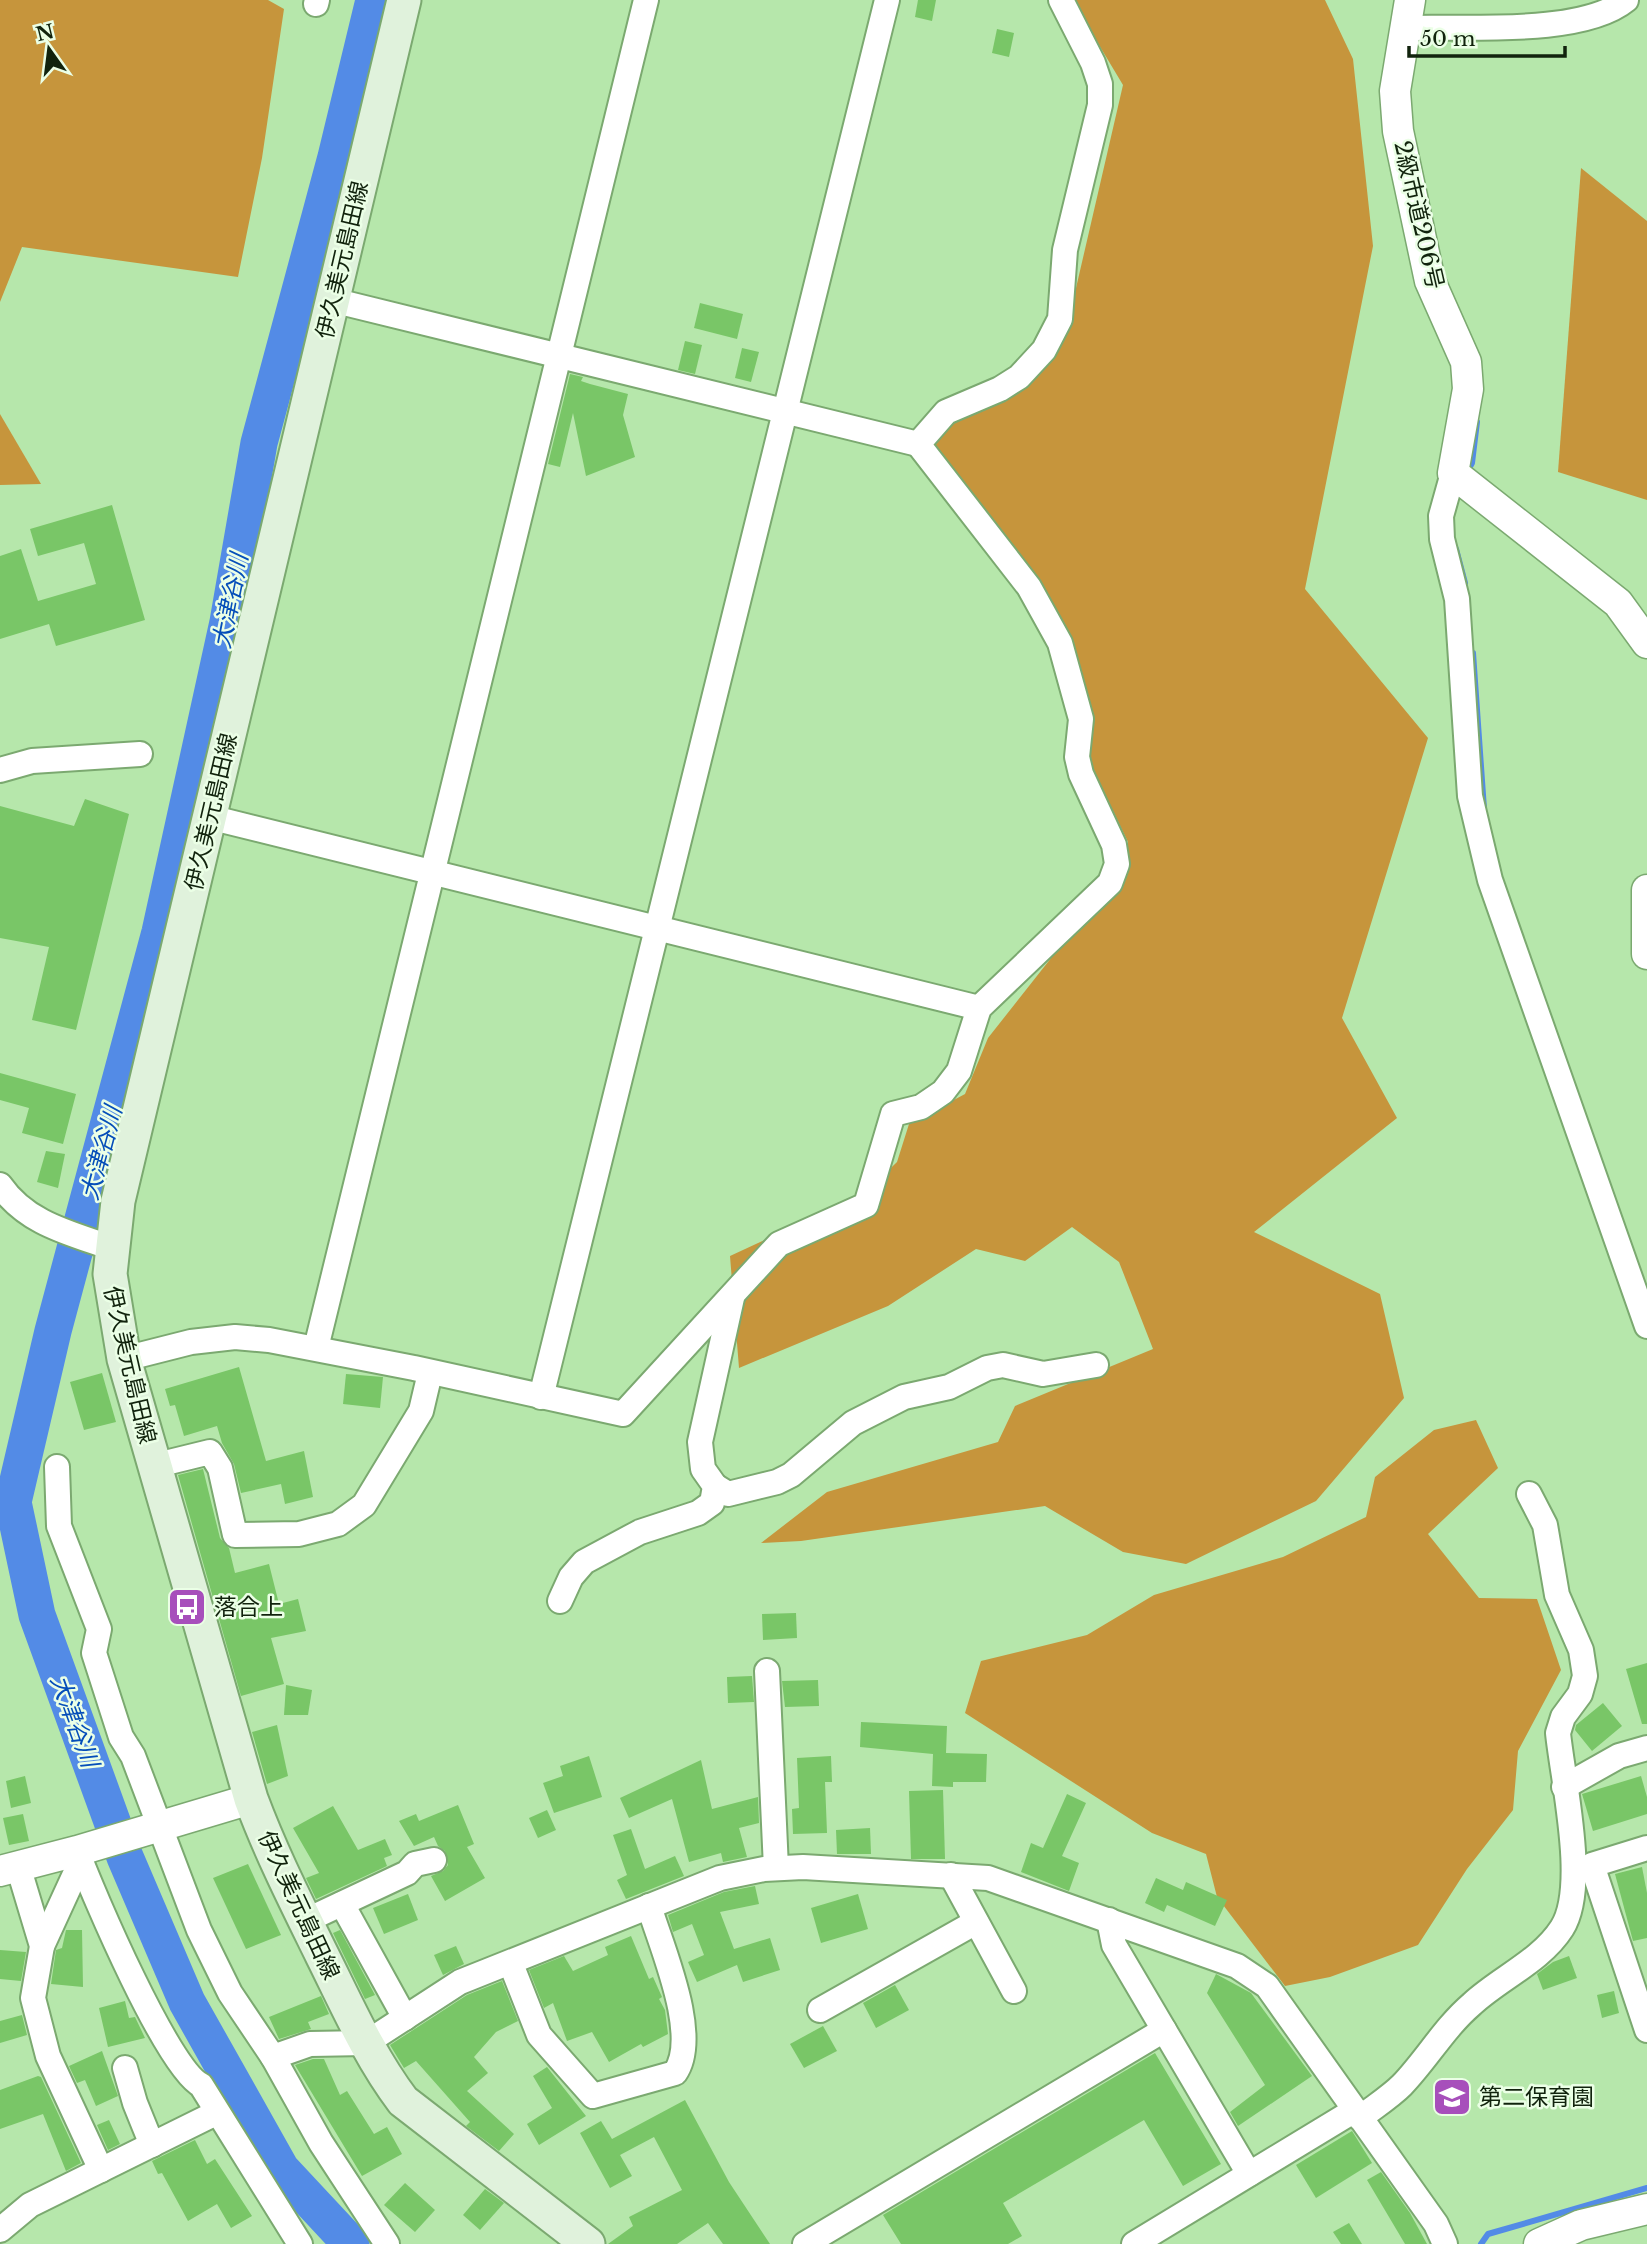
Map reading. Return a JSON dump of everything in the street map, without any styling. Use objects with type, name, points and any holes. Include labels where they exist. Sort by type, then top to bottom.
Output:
[{"type":"main road","name":"伊久美元島田線","points":[[404,0],[118,1201],[103,1245],[124,1359],[251,1800],[267,1842],[305,1921],[366,2043],[403,2101],[588,2244]]},
{"type":"street","points":[[316,1348],[646,0]]},
{"type":"street","points":[[541,1397],[887,0]]},
{"type":"street","points":[[918,444],[946,412],[1000,389],[1019,377],[1044,350],[1059,319],[1065,250],[1100,105],[1100,84],[1061,0]]},
{"type":"street","points":[[1408,14],[1560,24],[1600,17],[1626,0]]},
{"type":"street","name":"2級市道206号","points":[[1408,14],[1395,91],[1398,131],[1430,281],[1466,362],[1468,389],[1453,473]]},
{"type":"street","points":[[124,1359],[191,1342],[234,1337],[316,1348],[623,1414],[779,1244],[866,1205],[893,1114],[921,1107],[943,1092],[959,1071],[979,1008],[1110,883],[1117,864],[1114,845],[1081,774],[1077,757],[1081,719],[1078,704],[1063,654],[1047,615],[1030,587],[918,444],[332,300]]},
{"type":"street","points":[[1647,643],[1618,603],[1453,473],[1440,516],[1442,539],[1457,599],[1470,796],[1477,834],[1490,880],[1647,1326]]},
{"type":"street","points":[[0,770],[32,761],[140,754]]},
{"type":"street","points":[[209,817],[979,1008]]},
{"type":"street","points":[[1647,890],[1647,954]]},
{"type":"street","points":[[0,1185],[20,1208],[41,1223],[103,1245]]},
{"type":"street","points":[[732,1295],[700,1442],[699,1458],[715,1486],[728,1494],[777,1482],[791,1475],[853,1423],[904,1397],[949,1387],[987,1368],[1003,1365],[1044,1374],[1096,1365]]},
{"type":"street","points":[[153,1466],[210,1452],[219,1468],[235,1535],[299,1534],[338,1524],[364,1505],[421,1411],[429,1373]]},
{"type":"street","points":[[57,1467],[59,1526],[99,1629],[94,1653],[121,1737],[133,1756],[198,1930],[230,1993],[273,2057],[321,2143],[387,2244]]},
{"type":"street","points":[[560,1601],[571,1577],[584,1562],[640,1532],[698,1513],[712,1503],[715,1486]]},
{"type":"street","points":[[1529,1494],[1545,1525],[1557,1595],[1581,1650],[1585,1676],[1580,1694],[1563,1717],[1559,1733],[1564,1787],[1584,1868],[1639,1979],[1647,2030]]},
{"type":"street","points":[[767,1671],[776,1868]]},
{"type":"street","points":[[1564,1787],[1619,1756],[1646,1751]]},
{"type":"street","points":[[42,1946],[9,1868],[81,1854],[251,1800]]},
{"type":"street","points":[[1584,1868],[1647,1848]]},
{"type":"street","points":[[81,1854],[42,1946],[33,1998],[48,2056],[101,2170]]},
{"type":"street","points":[[81,1854],[93,1893],[163,2037],[189,2080],[201,2085],[300,2244]]},
{"type":"street","points":[[305,1921],[407,1873],[415,1864],[434,1860]]},
{"type":"street","points":[[273,2057],[310,2044],[366,2043],[460,1982],[511,1964],[720,1878],[776,1868],[803,1867],[988,1878],[1237,1966],[1267,1986],[1436,2224],[1446,2244]]},
{"type":"street","points":[[1134,2244],[1163,2237],[1249,2174],[1402,2086],[1435,2042],[1472,2003],[1528,1962],[1562,1928],[1584,1868]]},
{"type":"street","points":[[951,1875],[1014,1991]]},
{"type":"street","points":[[342,1904],[405,2018]]},
{"type":"street","points":[[511,1964],[539,2035],[593,2096],[675,2073],[681,2064],[683,2017],[649,1906]]},
{"type":"street","points":[[1109,1920],[1114,1945],[1249,2174]]},
{"type":"street","points":[[820,2010],[976,1922]]},
{"type":"street","points":[[805,2244],[1164,2030]]},
{"type":"street","points":[[125,2068],[135,2103],[152,2145]]},
{"type":"street","points":[[0,2230],[30,2205],[216,2113]]},
{"type":"street","points":[[1539,2244],[1581,2225],[1647,2210]]},
{"type":"shaded area","points":[[0,0],[268,0],[284,9],[262,158],[238,277],[22,247],[0,302]]},
{"type":"shaded area","points":[[1072,0],[1325,0],[1353,59],[1373,246],[1305,589],[1428,738],[1342,1018],[1397,1118],[1254,1232],[1380,1294],[1404,1398],[1316,1501],[1186,1564],[1123,1552],[1045,1506],[801,1541],[761,1543],[827,1492],[998,1442],[1015,1406],[1153,1349],[1119,1262],[1072,1227],[1025,1261],[976,1249],[888,1306],[739,1368],[730,1256],[864,1194],[897,1162],[909,1124],[965,1094],[988,1038],[1119,872],[1128,842],[1086,755],[1043,590],[928,449],[956,417],[1023,383],[1070,314],[1123,85]]},
{"type":"shaded area","points":[[1581,168],[1647,221],[1647,500],[1558,472]]},
{"type":"shaded area","points":[[0,414],[41,484],[0,485]]},
{"type":"shaded area","points":[[1476,1420],[1498,1468],[1428,1534],[1479,1598],[1537,1599],[1561,1670],[1518,1751],[1513,1810],[1467,1869],[1418,1945],[1330,1977],[1285,1986],[1217,1897],[1206,1854],[1152,1833],[965,1713],[981,1661],[1087,1635],[1154,1595],[1283,1557],[1366,1517],[1375,1477],[1434,1430]]},
{"type":"building","points":[[918,0],[936,0],[932,21],[915,17]]},
{"type":"building","points":[[997,29],[1014,33],[1009,57],[992,53]]},
{"type":"building","points":[[700,303],[743,314],[737,339],[694,328]]},
{"type":"building","points":[[685,341],[702,345],[695,374],[678,370]]},
{"type":"building","points":[[742,348],[759,352],[751,382],[735,378]]},
{"type":"building","points":[[570,374],[583,377],[581,381],[628,394],[623,415],[635,457],[586,476],[573,413],[560,467],[548,464]]},
{"type":"building","points":[[112,505],[145,620],[56,646],[49,624],[0,639],[0,556],[21,549],[38,601],[96,584],[84,543],[38,556],[30,529]]},
{"type":"building","points":[[85,799],[129,814],[76,1030],[32,1020],[49,947],[0,938],[0,806],[74,826]]},
{"type":"building","points":[[0,1073],[76,1094],[63,1144],[22,1133],[29,1108],[0,1100]]},
{"type":"building","points":[[46,1151],[65,1154],[58,1188],[37,1182]]},
{"type":"building","points":[[239,1367],[266,1461],[304,1451],[313,1497],[285,1504],[281,1484],[241,1493],[234,1464],[222,1443],[217,1426],[184,1436],[175,1405],[170,1406],[165,1389]]},
{"type":"building","points":[[102,1373],[116,1422],[84,1430],[70,1382]]},
{"type":"building","points":[[346,1374],[383,1377],[380,1408],[343,1404]]},
{"type":"building","points":[[203,1469],[220,1538],[229,1548],[235,1573],[269,1564],[279,1604],[298,1599],[306,1631],[271,1638],[284,1684],[241,1696],[178,1475]]},
{"type":"building","points":[[796,1613],[797,1638],[763,1640],[762,1614]]},
{"type":"building","points":[[1647,1663],[1647,1724],[1642,1724],[1626,1669]]},
{"type":"building","points":[[752,1676],[754,1702],[728,1703],[727,1677]]},
{"type":"building","points":[[818,1680],[819,1706],[785,1707],[782,1681]]},
{"type":"building","points":[[286,1685],[312,1690],[308,1715],[284,1715]]},
{"type":"building","points":[[1603,1703],[1622,1726],[1592,1751],[1575,1730],[1576,1725]]},
{"type":"building","points":[[861,1722],[947,1726],[946,1753],[987,1754],[986,1782],[953,1782],[953,1787],[932,1786],[933,1754],[860,1747]]},
{"type":"building","points":[[277,1725],[288,1776],[267,1784],[252,1732]]},
{"type":"building","points":[[589,1756],[602,1797],[554,1813],[543,1783],[563,1776],[560,1766]]},
{"type":"building","points":[[831,1756],[832,1782],[825,1782],[827,1833],[793,1834],[792,1809],[799,1808],[797,1758]]},
{"type":"building","points":[[701,1760],[712,1809],[758,1797],[759,1823],[739,1828],[747,1857],[723,1862],[721,1853],[689,1862],[672,1799],[629,1818],[620,1798]]},
{"type":"building","points":[[25,1776],[31,1803],[11,1808],[6,1781]]},
{"type":"building","points":[[1641,1776],[1647,1797],[1647,1814],[1593,1831],[1582,1794]]},
{"type":"building","points":[[943,1790],[945,1859],[911,1859],[909,1791]]},
{"type":"building","points":[[1067,1794],[1086,1803],[1062,1856],[1079,1863],[1069,1891],[1021,1872],[1031,1843],[1043,1848]]},
{"type":"building","points":[[458,1805],[474,1844],[467,1847],[485,1878],[445,1901],[431,1876],[443,1871],[448,1865],[445,1851],[438,1846],[434,1837],[414,1846],[399,1821],[416,1814],[419,1821]]},
{"type":"building","points":[[333,1806],[358,1850],[385,1839],[392,1855],[384,1858],[387,1866],[316,1899],[306,1878],[319,1873],[293,1828]]},
{"type":"building","points":[[547,1810],[556,1830],[538,1838],[529,1818]]},
{"type":"building","points":[[23,1814],[29,1841],[9,1845],[3,1818]]},
{"type":"building","points":[[870,1828],[871,1854],[837,1854],[836,1830]]},
{"type":"building","points":[[631,1829],[645,1869],[675,1856],[684,1876],[626,1899],[617,1880],[627,1875],[613,1835]]},
{"type":"building","points":[[248,1864],[281,1935],[246,1949],[213,1878]]},
{"type":"building","points":[[1642,1867],[1647,1893],[1647,1938],[1633,1941],[1615,1874]]},
{"type":"building","points":[[1156,1878],[1183,1890],[1186,1882],[1227,1900],[1215,1926],[1167,1905],[1164,1912],[1145,1903]]},
{"type":"building","points":[[755,1886],[759,1904],[720,1912],[734,1949],[770,1938],[780,1970],[743,1982],[737,1965],[697,1982],[688,1962],[704,1955],[692,1924],[673,1932],[668,1915],[724,1892]]},
{"type":"building","points":[[408,1894],[418,1920],[384,1934],[373,1908]]},
{"type":"building","points":[[858,1894],[868,1929],[821,1943],[811,1908]]},
{"type":"building","points":[[66,1930],[82,1930],[83,1987],[51,1984],[56,1950],[62,1948]]},
{"type":"building","points":[[340,1930],[375,1995],[365,1999],[333,1933]]},
{"type":"building","points":[[631,1936],[649,1979],[653,1977],[662,1997],[659,1999],[665,2010],[668,2034],[643,2047],[641,2044],[609,2062],[592,2032],[567,2041],[553,2003],[544,2008],[529,1970],[564,1956],[573,1971],[608,1955],[605,1947]]},
{"type":"building","points":[[456,1946],[464,1964],[443,1975],[434,1955]]},
{"type":"building","points":[[0,1950],[26,1952],[21,1981],[0,1979]]},
{"type":"building","points":[[1569,1956],[1577,1978],[1543,1990],[1537,1974],[1553,1962]]},
{"type":"building","points":[[1216,1974],[1251,1993],[1312,2076],[1238,2126],[1230,2112],[1265,2085],[1207,1993]]},
{"type":"building","points":[[502,1981],[518,2021],[496,2032],[474,2057],[488,2073],[467,2091],[514,2134],[499,2151],[466,2126],[470,2122],[416,2061],[404,2068],[390,2045],[467,1995]]},
{"type":"building","points":[[895,1985],[909,2010],[876,2028],[863,2003]]},
{"type":"building","points":[[1614,1991],[1619,2013],[1602,2018],[1597,1995]]},
{"type":"building","points":[[321,1996],[329,2014],[308,2022],[311,2029],[279,2039],[269,2017]]},
{"type":"building","points":[[125,2001],[129,2018],[135,2017],[145,2038],[108,2047],[99,2008]]},
{"type":"building","points":[[22,2015],[27,2035],[0,2043],[0,2021]]},
{"type":"building","points":[[823,2026],[837,2051],[804,2068],[790,2044]]},
{"type":"building","points":[[102,2051],[118,2096],[96,2106],[85,2080],[77,2083],[69,2066]]},
{"type":"building","points":[[1155,2053],[1221,2164],[1183,2186],[1144,2120],[1003,2203],[1022,2236],[1008,2244],[901,2244],[883,2215]]},
{"type":"building","points":[[313,2059],[324,2059],[340,2095],[347,2091],[374,2134],[387,2127],[402,2154],[362,2176],[295,2065]]},
{"type":"building","points":[[547,2067],[586,2116],[539,2145],[527,2124],[552,2108],[533,2076]]},
{"type":"building","points":[[41,2077],[81,2163],[66,2171],[43,2114],[0,2129],[0,2090]]},
{"type":"building","points":[[685,2100],[729,2182],[770,2244],[723,2244],[708,2223],[677,2244],[608,2244],[633,2226],[629,2217],[682,2190],[654,2137],[620,2155],[632,2176],[610,2188],[580,2133],[601,2121],[612,2139]]},
{"type":"building","points":[[109,2120],[120,2144],[108,2150],[97,2125]]},
{"type":"building","points":[[1352,2131],[1372,2163],[1316,2198],[1296,2165]]},
{"type":"building","points":[[195,2140],[207,2164],[215,2159],[252,2216],[231,2228],[217,2204],[188,2221],[162,2173],[158,2174],[152,2161]]},
{"type":"building","points":[[1381,2172],[1410,2213],[1427,2244],[1405,2244],[1367,2180]]},
{"type":"building","points":[[405,2183],[435,2210],[415,2232],[384,2205]]},
{"type":"building","points":[[485,2189],[504,2203],[480,2230],[463,2215]]},
{"type":"building","points":[[1349,2223],[1362,2244],[1341,2244],[1333,2232]]},
{"type":"waterway","name":"大津谷川","points":[[351,2244],[281,2169],[187,2002],[125,1857],[37,1615],[13,1502],[53,1331],[160,932],[228,622],[259,443],[336,157],[374,0]]},
{"type":"waterway","points":[[1467,472],[1472,463],[1477,422]]},
{"type":"waterway","points":[[1456,549],[1465,583]]},
{"type":"waterway","points":[[1473,653],[1484,809]]},
{"type":"waterway","points":[[1481,2244],[1488,2234],[1647,2188]]},
{"type":"place","name":"落合上","points":[[187,1607]]},
{"type":"place","name":"第二保育園","points":[[1452,2097]]}]
